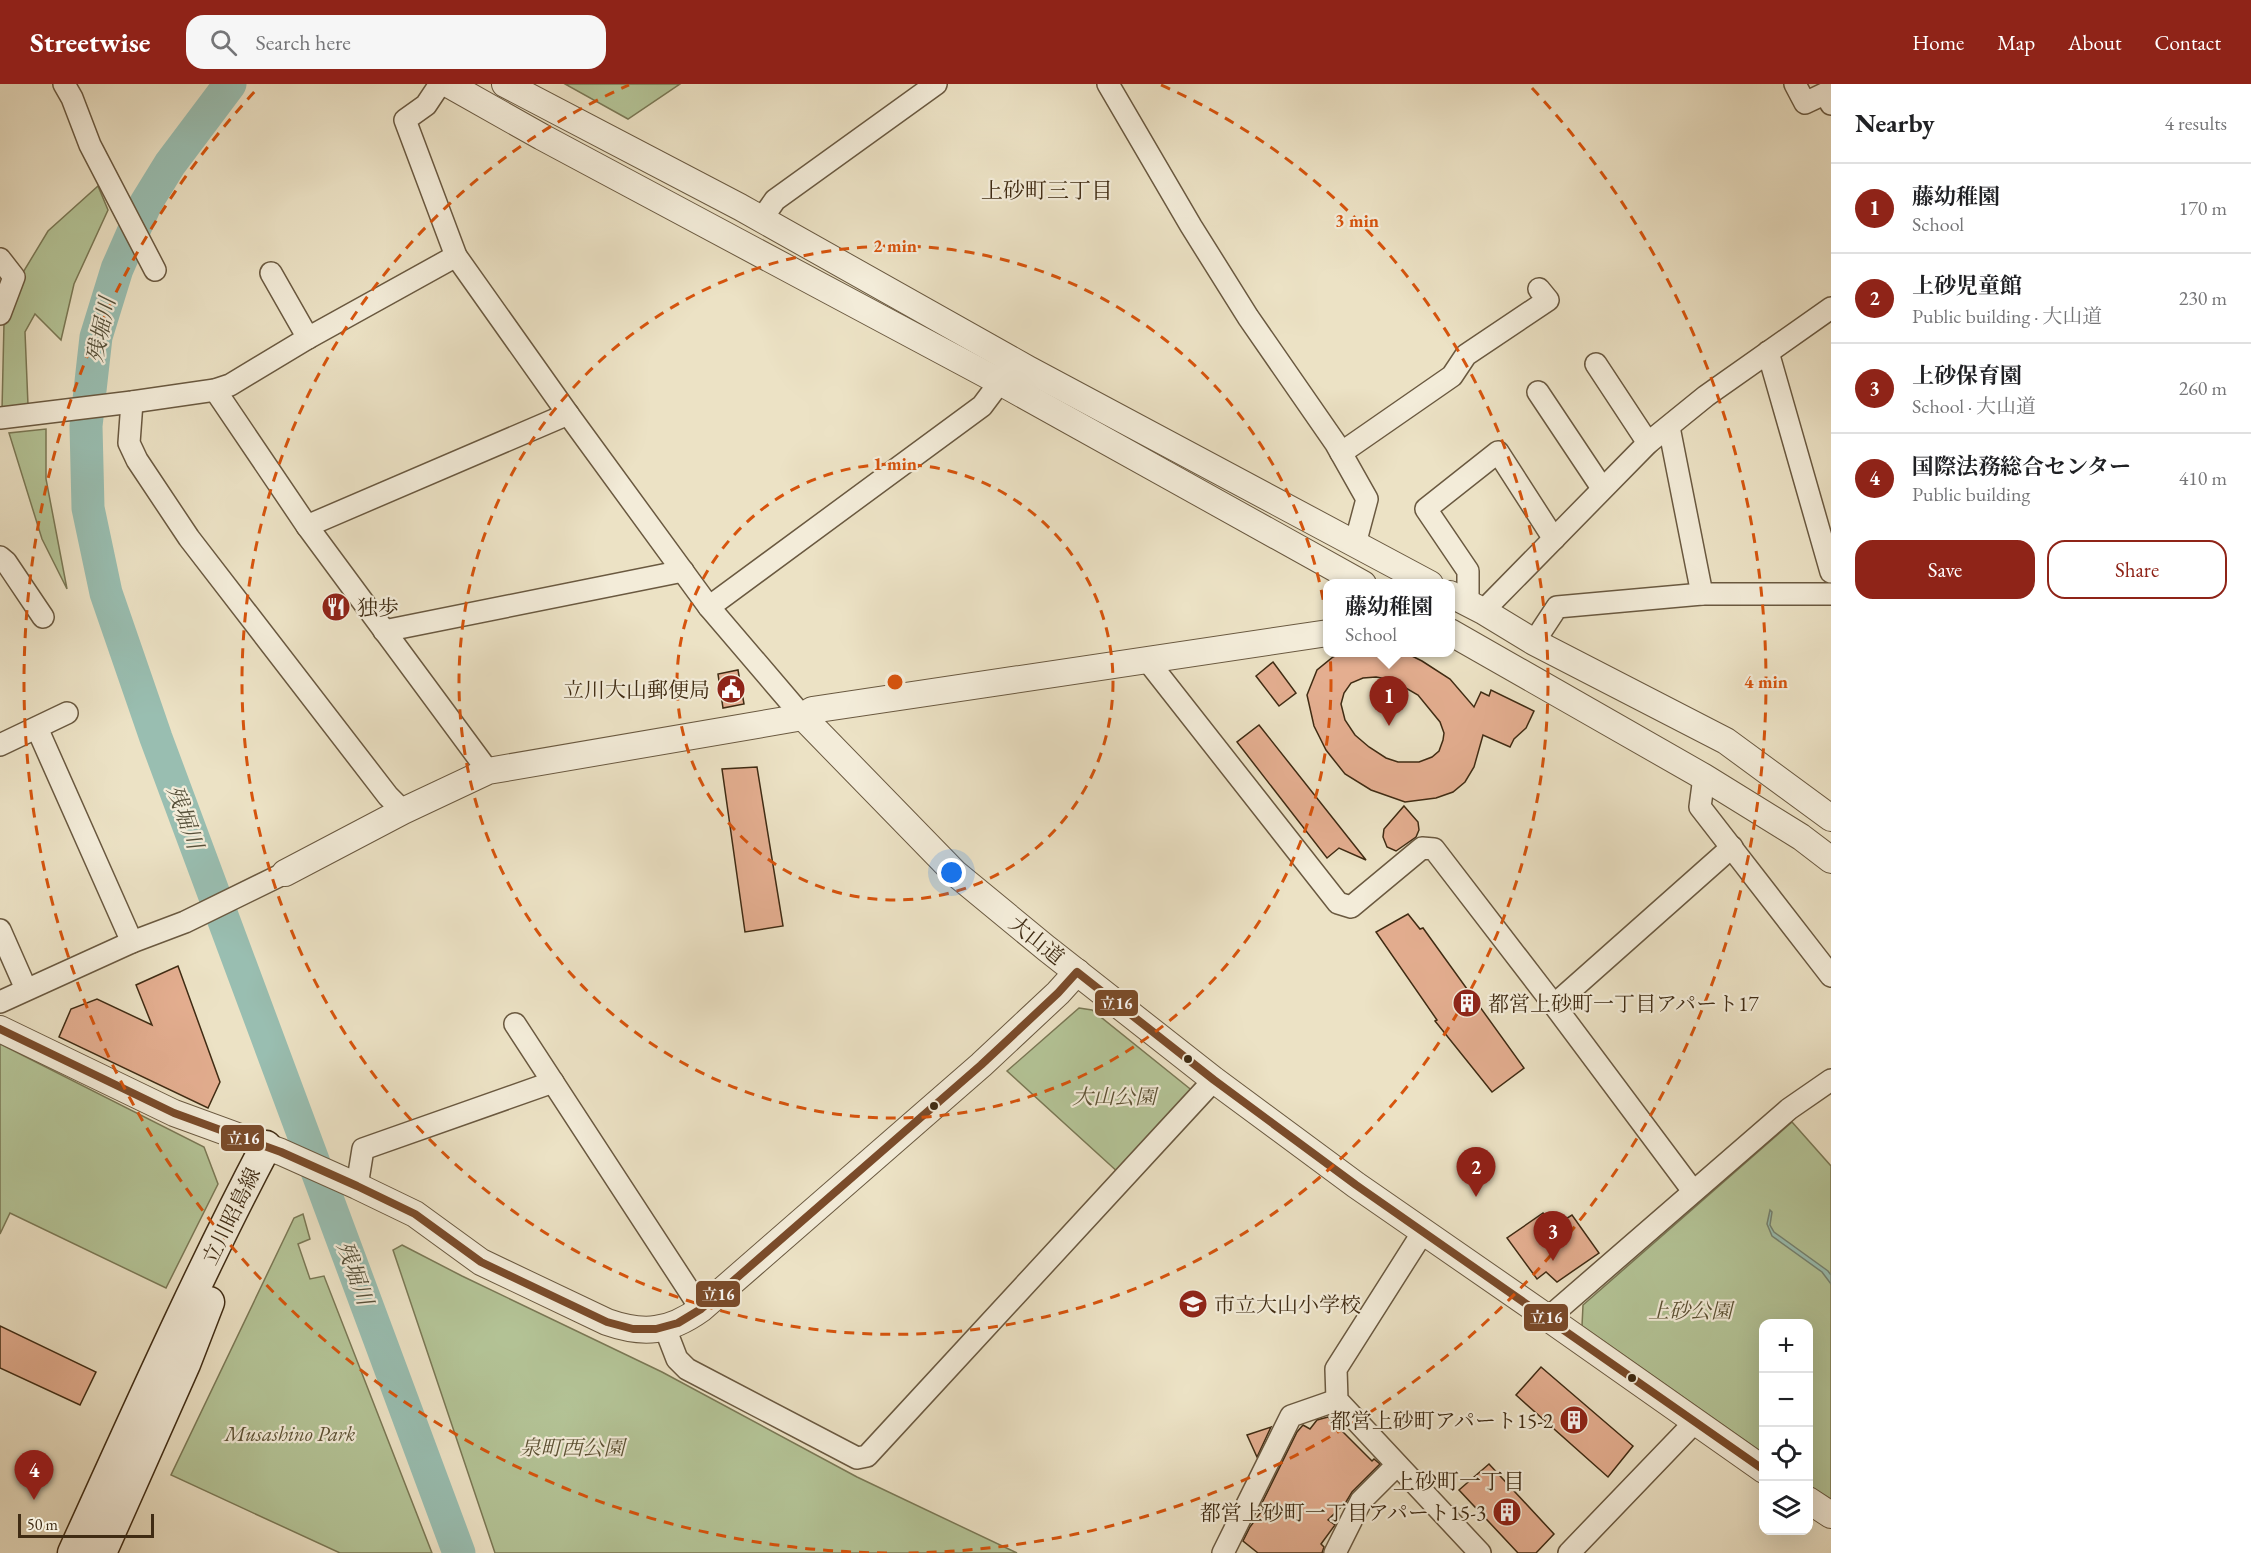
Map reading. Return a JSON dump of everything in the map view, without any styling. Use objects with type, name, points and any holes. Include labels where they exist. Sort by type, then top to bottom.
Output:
[{"type":"main road","name":"立川昭島線","points":[[73,1553],[237,1201],[274,1149]]},
{"type":"main road","name":"立川昭島線","points":[[101,1553],[185,1364],[251,1193],[274,1149]]},
{"type":"street","points":[[64,84],[72,98],[90,145],[155,270]]},
{"type":"street","points":[[440,84],[426,105],[405,120],[456,256],[709,607],[803,717]]},
{"type":"street","points":[[448,84],[542,137],[999,382],[1354,579]]},
{"type":"street","points":[[506,84],[751,213],[1028,369],[1421,579]]},
{"type":"street","points":[[710,227],[729,227],[739,219],[775,200],[936,84]]},
{"type":"street","points":[[1108,84],[1222,276],[1341,453],[1367,499],[1355,543]]},
{"type":"street","points":[[1796,84],[1805,103],[1826,93],[1831,104]]},
{"type":"street","points":[[542,137],[538,125],[540,113],[552,110]]},
{"type":"street","points":[[0,418],[215,390],[230,385],[308,338],[456,256]]},
{"type":"street","points":[[0,259],[14,277],[0,314]]},
{"type":"street","points":[[271,273],[308,338]]},
{"type":"street","points":[[1341,453],[1452,376],[1466,356],[1548,300],[1539,289]]},
{"type":"street","points":[[1463,606],[1554,539],[1648,443],[1706,396],[1831,308]]},
{"type":"street","points":[[1768,352],[1831,572]]},
{"type":"street","points":[[1596,364],[1648,443]]},
{"type":"street","points":[[709,607],[982,406],[999,382]]},
{"type":"street","points":[[215,390],[307,526],[488,771]]},
{"type":"street","points":[[1538,392],[1602,488]]},
{"type":"street","points":[[127,402],[129,444],[136,460],[189,538],[247,615],[402,811]]},
{"type":"street","points":[[307,526],[568,414]]},
{"type":"street","points":[[1669,427],[1702,594]]},
{"type":"street","points":[[1463,606],[1468,570],[1426,509],[1498,452],[1554,539]]},
{"type":"street","points":[[0,557],[6,562],[44,617]]},
{"type":"street","points":[[384,631],[683,571]]},
{"type":"street","points":[[1534,642],[1557,607],[1702,594],[1831,594]]},
{"type":"street","points":[[1463,606],[1726,741],[1831,818]]},
{"type":"street","points":[[0,1002],[132,942],[185,922],[285,873],[402,811],[488,771],[803,717],[812,710],[1323,634]]},
{"type":"street","points":[[1455,635],[1704,777],[1801,837],[1831,860]]},
{"type":"street","points":[[1147,660],[1338,903],[1351,907],[1422,848],[1434,849],[1693,1191]]},
{"type":"street","points":[[0,745],[67,713]]},
{"type":"street","name":"大山道","points":[[803,717],[955,873],[1214,1080],[1356,1185],[1759,1467]]},
{"type":"street","points":[[37,728],[132,942]]},
{"type":"street","points":[[1704,777],[1700,807],[1831,976]]},
{"type":"street","points":[[1554,1005],[1732,847]]},
{"type":"street","points":[[0,930],[26,989]]},
{"type":"street","points":[[0,1029],[174,1113],[274,1149],[353,1184],[415,1214],[482,1262],[607,1322],[625,1329],[642,1330],[665,1328],[684,1321],[701,1309],[981,1065],[1058,993],[1077,972]]},
{"type":"street","points":[[515,1024],[690,1296],[701,1309]]},
{"type":"street","points":[[665,1328],[677,1359],[687,1369],[857,1458],[867,1456],[1214,1080]]},
{"type":"street","points":[[1548,1318],[1789,1109],[1831,1080]]},
{"type":"street","points":[[353,1184],[363,1149],[553,1082]]},
{"type":"street","points":[[1423,1232],[1336,1370],[1337,1400],[1480,1553]]},
{"type":"street","points":[[1223,1553],[1291,1416],[1337,1400]]},
{"type":"street","points":[[1569,1553],[1694,1423]]},
{"type":"street","points":[[1343,1549],[1361,1501],[1397,1465]]},
{"type":"street","points":[[1813,1503],[1831,1515]]},
{"type":"green space","points":[[565,84],[680,84],[628,119]]},
{"type":"green space","points":[[98,186],[108,210],[74,284],[61,340],[35,314],[25,332],[28,405],[2,410],[4,323],[16,284],[48,231]]},
{"type":"green space","points":[[46,429],[46,479],[67,589],[42,539],[9,433]]},
{"type":"green space","name":"大山公園","points":[[1079,1008],[1092,1010],[1194,1092],[1120,1174],[1007,1071]]},
{"type":"green space","points":[[0,1044],[204,1147],[218,1184],[166,1288],[10,1213],[0,1234]]},
{"type":"green space","name":"上砂公園","points":[[1792,1122],[1831,1166],[1831,1501],[1813,1488],[1813,1319],[1759,1319],[1759,1450],[1582,1326],[1583,1305]]},
{"type":"green space","name":"Musashino Park","points":[[303,1214],[310,1239],[298,1244],[310,1279],[324,1276],[432,1553],[340,1553],[171,1475],[294,1218]]},
{"type":"green space","name":"泉町西公園","points":[[402,1245],[662,1372],[857,1477],[1017,1553],[495,1553],[393,1250]]},
{"type":"water","points":[[1770,1210],[1772,1212],[1770,1225],[1774,1232],[1828,1271],[1831,1275],[1831,1284],[1822,1272],[1772,1236],[1767,1224]]},
{"type":"building","points":[[1333,657],[1414,657],[1450,679],[1474,707],[1481,692],[1489,696],[1491,690],[1534,711],[1526,728],[1514,739],[1510,747],[1483,735],[1474,767],[1465,782],[1453,792],[1436,798],[1405,802],[1371,790],[1345,774],[1326,750],[1314,726],[1307,695],[1317,670]],"holes":[[[1376,677],[1392,680],[1418,695],[1440,722],[1444,733],[1439,751],[1432,757],[1419,762],[1398,762],[1386,758],[1369,747],[1355,735],[1345,720],[1341,704],[1344,693],[1351,683],[1363,678]]]},
{"type":"building","points":[[1273,662],[1296,693],[1279,706],[1256,676]]},
{"type":"building","name":"立川大山郵便局","points":[[738,670],[744,704],[723,708],[718,674]]},
{"type":"building","points":[[1259,725],[1366,860],[1339,848],[1327,858],[1237,742]]},
{"type":"building","points":[[757,767],[783,926],[745,932],[722,769]]},
{"type":"building","points":[[1404,806],[1418,822],[1419,830],[1416,837],[1396,851],[1387,847],[1383,837],[1384,829]]},
{"type":"building","name":"都営上砂町一丁目アパート17","points":[[1408,914],[1420,929],[1423,928],[1524,1068],[1492,1092],[1435,1021],[1437,1020],[1376,932]]},
{"type":"building","points":[[178,966],[220,1082],[208,1108],[59,1037],[71,1009],[97,999],[152,1025],[136,985]]},
{"type":"building","points":[[1543,1213],[1553,1227],[1572,1215],[1599,1253],[1557,1282],[1546,1272],[1537,1279],[1507,1238]]},
{"type":"building","points":[[0,1326],[96,1372],[80,1405],[0,1368]]},
{"type":"building","name":"都営上砂町アパート15-2","points":[[1541,1367],[1633,1446],[1608,1477],[1516,1395]]},
{"type":"building","points":[[1328,1417],[1372,1461],[1374,1459],[1380,1464],[1328,1520],[1335,1525],[1321,1544],[1324,1547],[1322,1553],[1258,1553],[1243,1541],[1264,1508],[1261,1505],[1297,1432],[1303,1425],[1310,1429],[1317,1420]]},
{"type":"building","points":[[1271,1427],[1257,1457],[1247,1435]]},
{"type":"building","name":"都営上砂町一丁目アパート15-3","points":[[1489,1464],[1554,1534],[1536,1553],[1518,1553],[1459,1490]]},
{"type":"waterway","name":"残堀川","points":[[230,84],[170,164],[146,203],[117,269],[96,337],[86,426],[88,508],[106,593],[156,738],[459,1553]]},
{"type":"transit line","name":"立16","points":[[0,1029],[174,1113],[281,1152],[357,1186],[415,1214],[481,1262],[607,1322],[633,1329],[656,1329],[678,1323],[701,1309],[981,1065],[1058,993],[1077,972],[1214,1080],[1356,1185],[1759,1467]]},
{"type":"place","name":"独歩","points":[[336,607]]},
{"type":"place","name":"立川大山郵便局","points":[[731,689]]},
{"type":"place","name":"藤幼稚園","points":[[1389,726]]},
{"type":"place","name":"都営上砂町一丁目アパート17","points":[[1467,1003]]},
{"type":"place","name":"上砂児童館","points":[[1476,1197]]},
{"type":"place","name":"上砂保育園","points":[[1553,1261]]},
{"type":"place","name":"市立大山小学校","points":[[1193,1304]]},
{"type":"place","name":"都営上砂町アパート15-2","points":[[1574,1420]]},
{"type":"place","name":"国際法務総合センター","points":[[34,1500]]},
{"type":"place","name":"都営上砂町一丁目アパート15-3","points":[[1507,1512]]},
{"type":"district","name":"上砂町三丁目","points":[[1047,190]]},
{"type":"district","name":"上砂町一丁目","points":[[1459,1481]]}]
